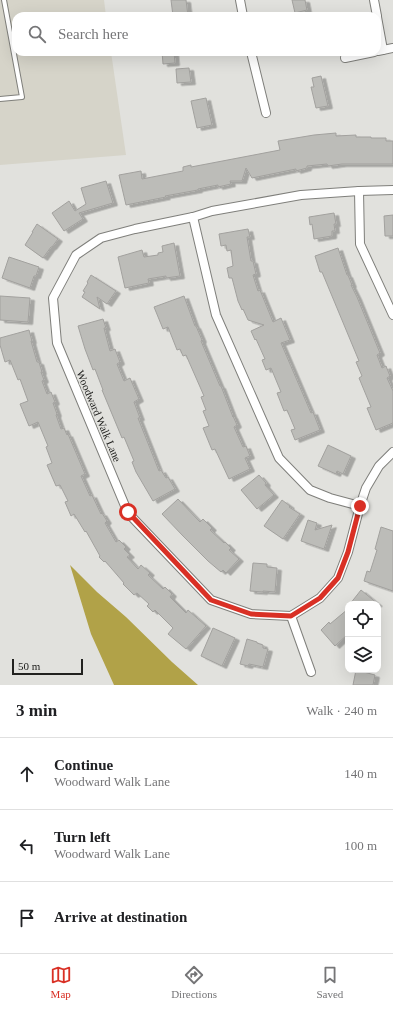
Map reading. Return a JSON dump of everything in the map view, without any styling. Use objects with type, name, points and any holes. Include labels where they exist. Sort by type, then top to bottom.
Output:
[{"type":"street","points":[[240,0],[242,12]]},
{"type":"street","points":[[374,0],[376,12]]},
{"type":"street","points":[[381,51],[393,48]]},
{"type":"street","points":[[253,56],[266,113]]},
{"type":"street","points":[[345,58],[355,56]]},
{"type":"street","name":"Woodward Walk Lane","points":[[291,616],[251,614],[211,600],[128,512],[57,343],[53,298],[76,255],[102,238],[135,229],[193,217],[212,211],[301,194],[393,190]]},
{"type":"street","points":[[359,191],[360,244],[393,315]]},
{"type":"street","points":[[193,217],[216,315],[279,458],[310,490],[337,500],[360,506]]},
{"type":"street","points":[[311,672],[291,616],[320,598],[338,578],[348,552],[366,488],[379,466],[393,452]]},
{"type":"lane","points":[[4,0],[12,43]]},
{"type":"lane","points":[[0,99],[22,97],[14,56]]},
{"type":"shaded area","points":[[0,0],[104,0],[106,12],[12,12],[12,56],[112,56],[126,155],[0,165]]},
{"type":"shaded area","points":[[70,565],[97,592],[126,617],[198,685],[114,685],[91,634]]},
{"type":"building","points":[[171,0],[186,0],[188,12],[172,12]]},
{"type":"building","points":[[292,0],[305,0],[307,10],[295,12]]},
{"type":"building","points":[[162,56],[174,56],[175,63],[163,64]]},
{"type":"building","points":[[189,68],[191,82],[177,83],[176,69]]},
{"type":"building","points":[[321,76],[328,106],[316,108],[311,87],[314,87],[312,78]]},
{"type":"building","points":[[206,98],[212,125],[197,128],[191,101]]},
{"type":"building","points":[[336,133],[336,136],[356,135],[356,137],[386,138],[386,141],[393,141],[393,164],[342,164],[328,166],[327,164],[307,166],[307,168],[296,171],[296,169],[252,178],[246,168],[242,181],[230,181],[231,184],[198,189],[126,205],[119,175],[141,171],[142,179],[183,171],[183,167],[191,165],[191,167],[280,150],[278,141]]},
{"type":"building","points":[[106,181],[113,203],[79,213],[83,219],[64,231],[52,213],[69,201],[75,211],[86,204],[81,188]]},
{"type":"building","points":[[334,213],[336,224],[334,224],[335,231],[332,231],[332,236],[314,239],[312,224],[310,225],[309,217]]},
{"type":"building","points":[[393,215],[393,236],[385,236],[384,216]]},
{"type":"building","points":[[37,224],[58,239],[43,258],[25,245]]},
{"type":"building","points":[[248,229],[250,237],[247,237],[251,261],[253,261],[256,274],[253,275],[258,291],[260,290],[273,322],[281,318],[290,340],[281,343],[311,413],[313,412],[320,430],[295,440],[291,430],[295,429],[287,410],[284,411],[277,393],[281,392],[271,368],[266,370],[262,360],[265,359],[251,331],[264,325],[248,320],[243,309],[242,310],[232,278],[229,278],[227,268],[233,266],[231,250],[227,251],[226,245],[221,246],[219,234]]},
{"type":"building","points":[[174,243],[180,276],[166,278],[166,276],[148,279],[149,283],[125,288],[118,257],[142,250],[144,257],[158,255],[158,253],[163,252],[162,246]]},
{"type":"building","points":[[338,248],[351,285],[380,353],[377,355],[382,368],[386,366],[390,376],[387,378],[393,391],[393,423],[376,430],[367,408],[371,407],[359,378],[362,376],[356,362],[359,361],[322,272],[320,272],[315,256]]},
{"type":"building","points":[[9,257],[39,267],[30,288],[2,278]]},
{"type":"building","points":[[91,275],[116,291],[107,304],[97,297],[100,309],[82,297],[85,292],[83,291]]},
{"type":"building","points":[[0,296],[30,298],[28,322],[0,320]]},
{"type":"building","points":[[184,296],[202,340],[201,341],[237,425],[234,427],[243,447],[246,446],[250,456],[245,458],[250,469],[229,479],[215,449],[212,450],[203,428],[209,426],[203,411],[206,410],[201,397],[204,396],[186,355],[183,356],[180,349],[177,350],[168,327],[163,329],[154,307]]},
{"type":"building","points":[[103,319],[110,351],[115,349],[120,362],[117,364],[124,381],[130,378],[139,399],[134,402],[140,418],[138,418],[159,471],[161,470],[166,478],[168,477],[175,489],[153,501],[136,472],[132,462],[134,461],[124,437],[122,438],[95,369],[93,370],[78,326]]},
{"type":"building","points":[[29,330],[37,362],[39,362],[42,372],[44,380],[42,381],[47,394],[51,392],[55,402],[53,403],[61,429],[64,428],[67,435],[68,434],[85,474],[81,476],[90,496],[92,495],[101,514],[102,513],[107,521],[105,523],[116,542],[119,540],[126,547],[124,549],[130,555],[127,557],[138,569],[141,565],[150,573],[148,575],[163,589],[165,587],[172,594],[170,597],[186,613],[188,610],[206,626],[186,649],[168,634],[173,628],[155,610],[153,612],[147,606],[149,604],[137,593],[134,595],[123,584],[124,583],[105,561],[104,562],[99,557],[100,556],[86,531],[85,532],[74,514],[71,516],[65,502],[68,501],[60,485],[56,486],[47,465],[52,463],[46,447],[48,446],[38,422],[29,426],[20,404],[28,401],[20,379],[18,380],[10,360],[5,362],[0,345],[0,338]]},
{"type":"building","points":[[328,445],[351,456],[343,474],[337,471],[336,474],[318,466]]},
{"type":"building","points":[[259,475],[274,495],[257,509],[241,490]]},
{"type":"building","points":[[178,499],[200,522],[203,519],[212,528],[210,530],[231,548],[229,550],[239,559],[226,573],[223,570],[221,572],[208,561],[162,514]]},
{"type":"building","points":[[282,500],[290,506],[289,507],[300,514],[283,539],[264,526]]},
{"type":"building","points":[[308,520],[317,523],[315,530],[332,525],[324,549],[301,541]]},
{"type":"building","points":[[381,527],[393,531],[393,591],[364,581],[367,571],[370,572],[377,550],[375,549]]},
{"type":"building","points":[[253,563],[267,564],[267,567],[277,568],[275,592],[250,591]]},
{"type":"building","points":[[361,590],[374,601],[352,601]]},
{"type":"building","points":[[345,612],[345,637],[335,646],[321,630],[329,622],[330,624]]},
{"type":"building","points":[[213,628],[235,638],[222,666],[201,656]]},
{"type":"building","points":[[247,639],[257,642],[263,645],[263,648],[268,649],[263,667],[240,664]]},
{"type":"building","points":[[355,673],[367,673],[375,675],[373,685],[353,685]]},
{"type":"route","points":[[128,512],[211,600],[251,614],[291,616],[320,598],[338,578],[348,552],[360,506]]}]
